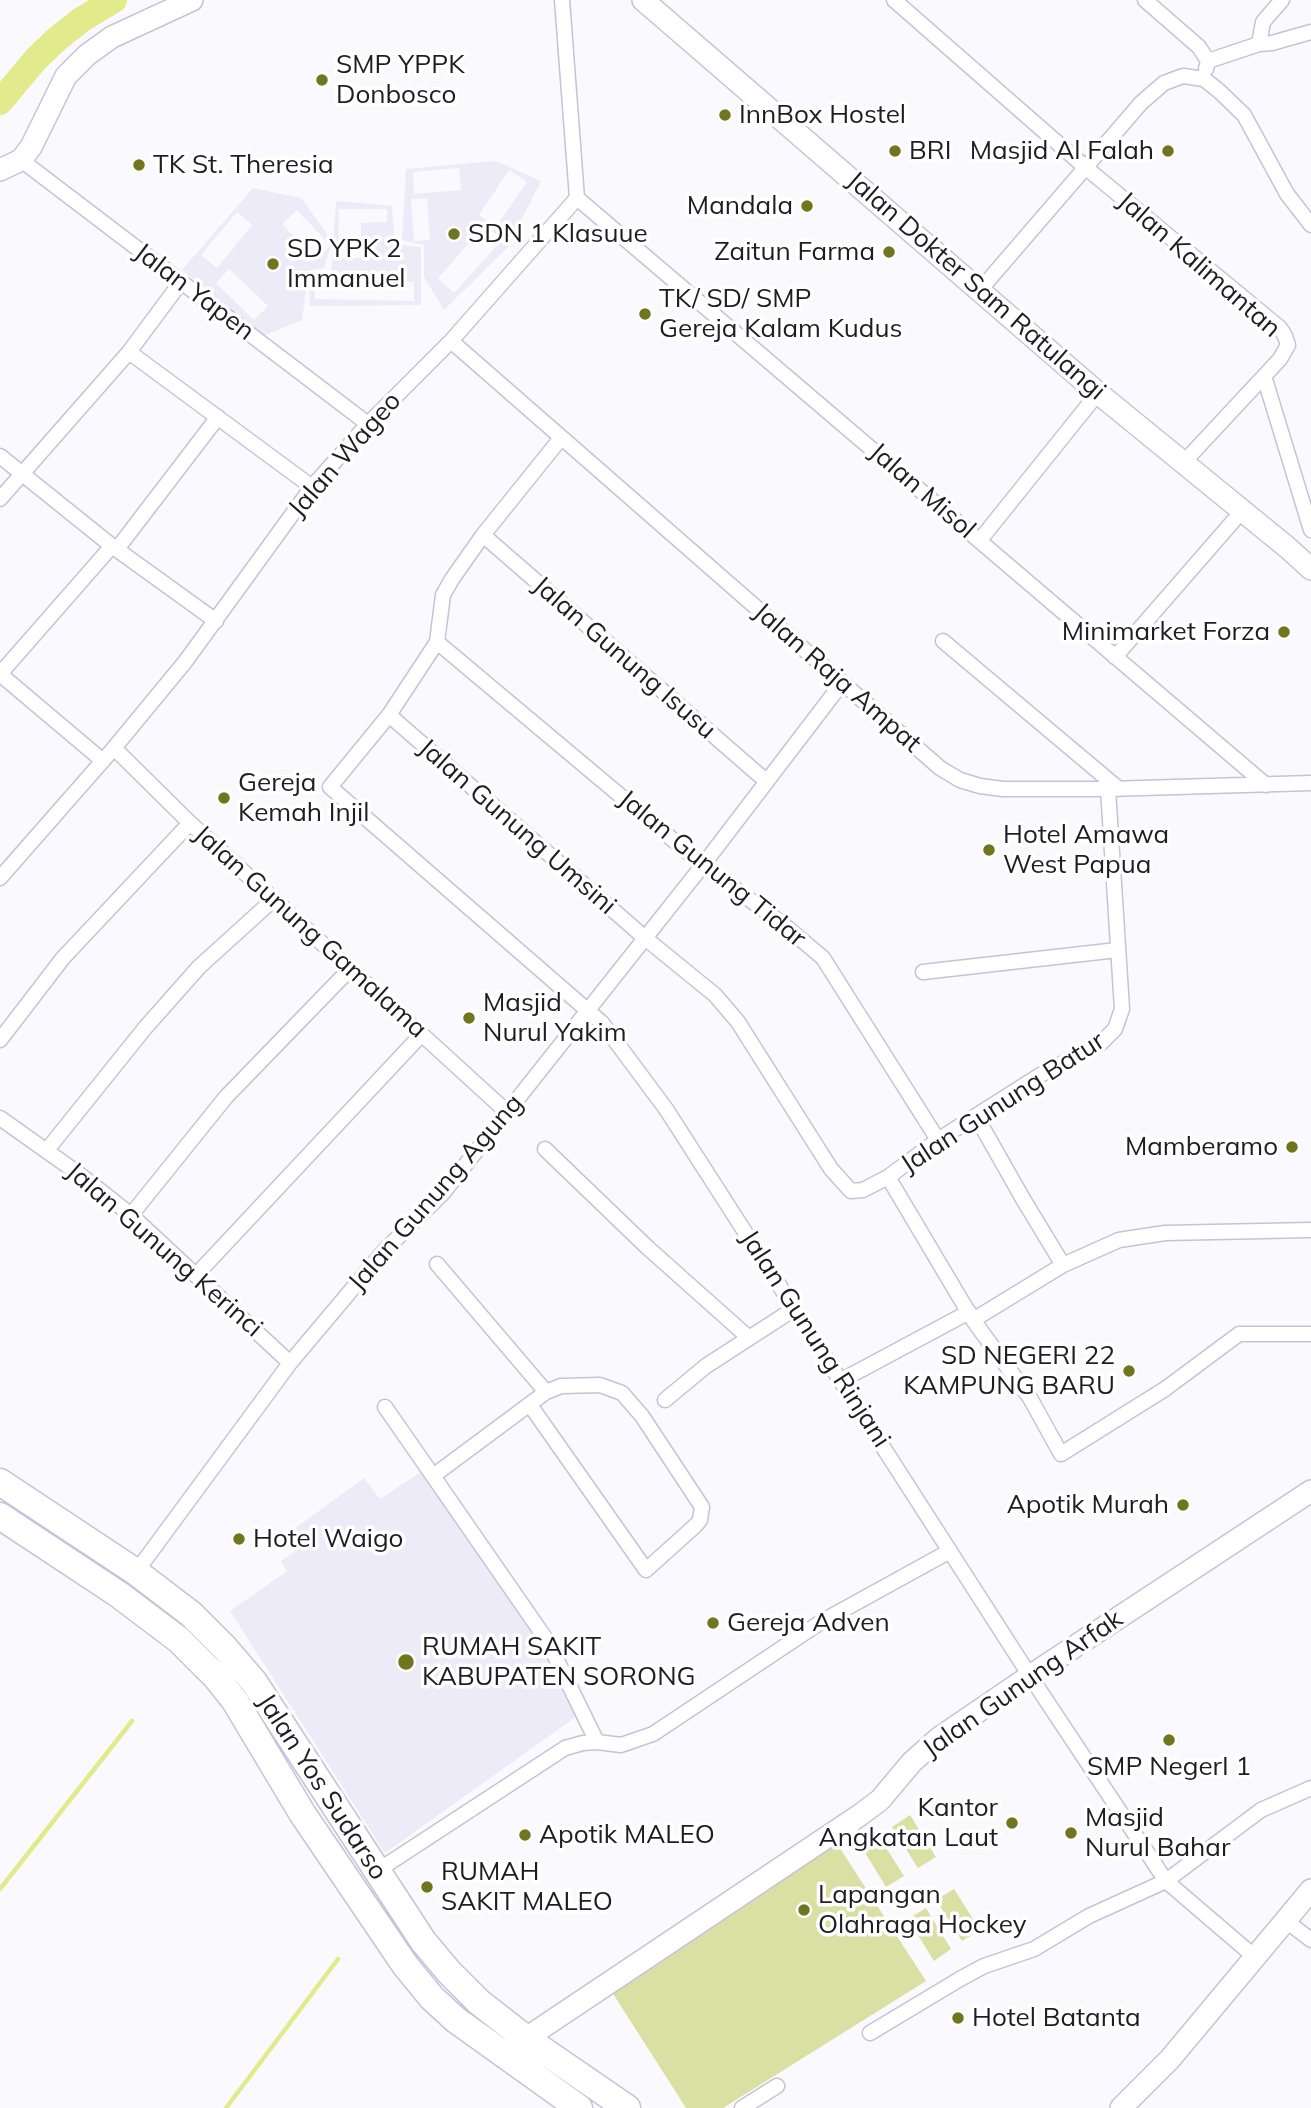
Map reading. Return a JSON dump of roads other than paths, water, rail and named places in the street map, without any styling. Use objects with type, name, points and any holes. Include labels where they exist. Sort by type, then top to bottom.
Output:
[{"type":"highway","name":"Jalan Yos Sudarso","points":[[0,1482],[136,1572],[191,1614],[225,1647],[254,1682],[423,1941],[449,1972],[479,2002],[525,2038],[627,2108]]},
{"type":"highway","name":"Jalan Yos Sudarso","points":[[0,1516],[118,1594],[179,1640],[216,1677],[234,1701],[302,1813],[405,1965],[432,1998],[456,2020],[579,2108]]},
{"type":"highway","points":[[234,1701],[254,1682]]},
{"type":"street","points":[[0,170],[21,160],[31,147],[66,76],[87,55],[112,37],[192,0]]},
{"type":"street","points":[[562,0],[578,198]]},
{"type":"street","name":"Jalan Dokter Sam Ratulangi","points":[[643,0],[1098,393],[1289,548],[1311,569]]},
{"type":"street","name":"Jalan Kalimantan","points":[[894,0],[1086,167],[1280,328],[1288,345],[1264,376],[1311,530]]},
{"type":"street","points":[[1145,0],[1199,47],[1208,61],[1204,79]]},
{"type":"street","points":[[1259,44],[1263,22],[1282,0]]},
{"type":"street","points":[[1208,61],[1259,44],[1311,33]]},
{"type":"street","points":[[980,290],[1141,103],[1164,83],[1183,76],[1204,79],[1244,115],[1287,194],[1311,225]]},
{"type":"street","name":"Jalan Yapen","points":[[21,160],[368,424]]},
{"type":"street","name":"Jalan Wageo","points":[[0,878],[114,748],[216,621],[312,487],[368,424],[451,341],[578,198]]},
{"type":"street","name":"Jalan Misol","points":[[578,198],[1266,785]]},
{"type":"street","points":[[0,499],[129,352],[181,282]]},
{"type":"street","name":"Jalan Raja Ampat","points":[[451,341],[940,768],[960,780],[1003,789],[1113,789],[1311,783]]},
{"type":"street","points":[[129,352],[312,487]]},
{"type":"street","points":[[1184,462],[1264,376]]},
{"type":"street","points":[[980,540],[1098,393]]},
{"type":"street","points":[[103,761],[0,674],[114,547],[218,417]]},
{"type":"street","points":[[389,715],[437,642],[443,595],[452,579],[483,535],[561,438]]},
{"type":"street","points":[[0,456],[114,547],[216,621]]},
{"type":"street","points":[[1115,657],[1242,511]]},
{"type":"street","name":"Jalan Gunung Isusu","points":[[483,535],[766,781]]},
{"type":"street","points":[[943,641],[1113,789]]},
{"type":"street","name":"Jalan Gunung Tidar","points":[[437,642],[703,865],[784,925],[823,958],[938,1140]]},
{"type":"street","name":"Jalan Gunung Agung","points":[[136,1572],[290,1363],[385,1250],[443,1194],[590,1010],[842,683]]},
{"type":"street","name":"Jalan Gunung Rinjani","points":[[389,715],[330,787],[602,1023],[666,1109],[1030,1676],[1166,1881],[1256,1958]]},
{"type":"street","name":"Jalan Gunung Umsini","points":[[389,715],[645,938],[715,995],[738,1022],[842,1183],[851,1191],[863,1190]]},
{"type":"street","name":"Jalan Gunung Gamalama","points":[[114,748],[190,823],[508,1113]]},
{"type":"street","name":"Jalan Gunung Batur","points":[[863,1190],[888,1177],[938,1140],[1042,1074],[1101,1043],[1115,1029],[1122,1009],[1117,950],[1113,789]]},
{"type":"street","points":[[0,1040],[63,958],[190,823]]},
{"type":"street","points":[[47,1150],[145,1028],[199,967],[274,899]]},
{"type":"street","points":[[923,972],[1117,950]]},
{"type":"street","points":[[131,1215],[226,1097],[350,969]]},
{"type":"street","points":[[197,1274],[422,1034]]},
{"type":"street","points":[[976,1116],[1063,1265]]},
{"type":"street","name":"Jalan Gunung Kerinci","points":[[0,1118],[47,1150],[131,1215],[290,1363]]},
{"type":"street","points":[[545,1149],[648,1248],[748,1337]]},
{"type":"street","points":[[888,1177],[971,1316],[1030,1398],[1061,1454],[1165,1389],[1238,1334],[1311,1334]]},
{"type":"street","points":[[842,1380],[971,1316],[1063,1265],[1119,1240],[1144,1235],[1239,1230],[1311,1230]]},
{"type":"street","points":[[437,1264],[546,1392]]},
{"type":"street","points":[[665,1400],[706,1366],[794,1309]]},
{"type":"street","points":[[436,1480],[546,1392],[561,1386],[600,1385],[622,1392],[642,1416],[700,1500],[702,1514],[696,1525],[646,1570],[530,1405]]},
{"type":"street","points":[[385,1407],[548,1642],[597,1742]]},
{"type":"street","name":"Jalan Gunung Arfak","points":[[503,2054],[860,1815],[880,1800],[912,1762],[939,1738],[1311,1491]]},
{"type":"street","points":[[377,1871],[565,1748],[597,1742],[621,1745],[653,1734],[821,1622],[950,1551]]},
{"type":"street","points":[[870,2033],[984,1966],[1034,1950],[1089,1916],[1166,1881],[1261,1810],[1311,1788]]},
{"type":"street","points":[[1121,2108],[1170,2059],[1311,1891]]},
{"type":"street","points":[[1286,1921],[1311,1940]]},
{"type":"street","points":[[742,2108],[778,2086]]},
{"type":"waterway","points":[[0,102],[36,59],[57,39],[81,20],[114,0]]},
{"type":"waterway","points":[[0,1889],[132,1721]]},
{"type":"waterway","points":[[226,2108],[338,1959]]},
{"type":"place","name":"SMP YPPK Donbosco","points":[[322,80]]},
{"type":"place","name":"InnBox Hostel","points":[[725,115]]},
{"type":"place","name":"BRI","points":[[895,151]]},
{"type":"place","name":"Masjid Al Falah","points":[[1168,151]]},
{"type":"place","name":"TK St. Theresia","points":[[139,165]]},
{"type":"place","name":"Mandala","points":[[807,206]]},
{"type":"place","name":"SDN 1 Klasuue","points":[[454,234]]},
{"type":"place","name":"Zaitun Farma","points":[[889,252]]},
{"type":"place","name":"SD YPK 2 Immanuel","points":[[273,264]]},
{"type":"place","name":"TK/ SD/ SMP Gereja Kalam Kudus","points":[[645,314]]},
{"type":"place","name":"Minimarket Forza","points":[[1284,632]]},
{"type":"place","name":"Gereja Kemah Injil","points":[[224,798]]},
{"type":"place","name":"Hotel Amawa West Papua","points":[[989,850]]},
{"type":"place","name":"Masjid Nurul Yakim","points":[[469,1018]]},
{"type":"place","name":"Mamberamo","points":[[1292,1147]]},
{"type":"place","name":"SD NEGERI 22 KAMPUNG BARU","points":[[1129,1371]]},
{"type":"place","name":"Apotik Murah","points":[[1183,1505]]},
{"type":"place","name":"Hotel Waigo","points":[[239,1539]]},
{"type":"place","name":"Gereja Adven","points":[[713,1623]]},
{"type":"place","name":"RUMAH SAKIT KABUPATEN SORONG","points":[[406,1662]]},
{"type":"place","name":"SMP NegerI 1","points":[[1169,1740]]},
{"type":"place","name":"Kantor Angkatan Laut","points":[[1012,1823]]},
{"type":"place","name":"Masjid Nurul Bahar","points":[[1071,1833]]},
{"type":"place","name":"Apotik MALEO","points":[[525,1835]]},
{"type":"place","name":"RUMAH SAKIT MALEO","points":[[427,1887]]},
{"type":"place","name":"Lapangan Olahraga Hockey","points":[[804,1910]]},
{"type":"place","name":"Hotel Batanta","points":[[958,2018]]}]
